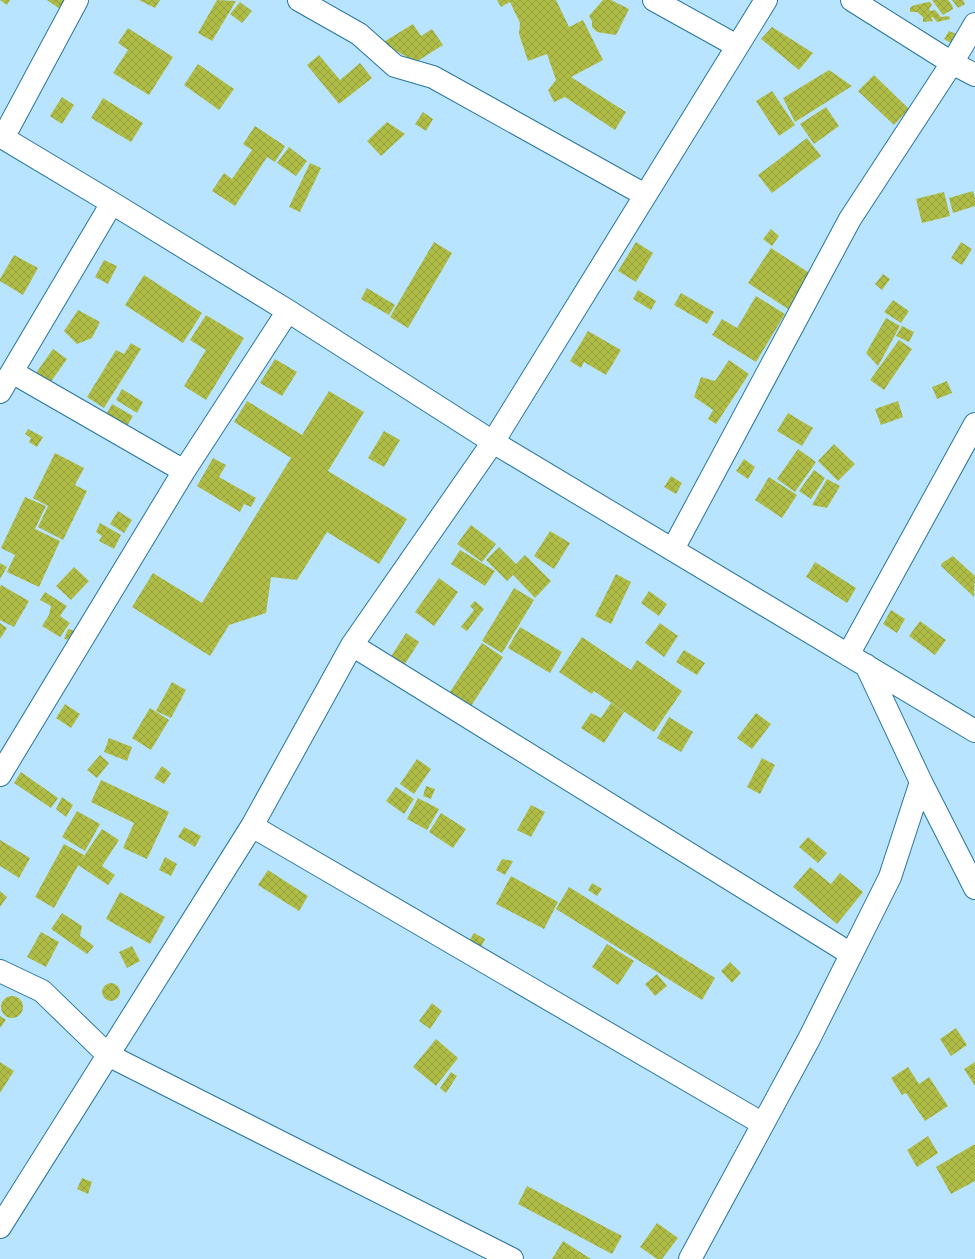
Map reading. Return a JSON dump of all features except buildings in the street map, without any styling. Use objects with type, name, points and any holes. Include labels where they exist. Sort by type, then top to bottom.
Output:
[{"type":"street","points":[[77,0],[2,137],[288,311],[493,442],[975,730]]},
{"type":"street","points":[[299,0],[359,34],[395,66],[433,77],[645,195]]},
{"type":"street","points":[[654,0],[737,46]]},
{"type":"street","points":[[0,1227],[252,826],[352,645],[493,442],[766,0]]},
{"type":"street","points":[[852,0],[952,63],[975,75]]},
{"type":"street","points":[[673,549],[850,219],[952,63],[975,24]]},
{"type":"street","points":[[0,392],[112,203]]},
{"type":"street","points":[[0,776],[184,471],[288,311]]},
{"type":"street","points":[[12,372],[184,471]]},
{"type":"street","points":[[857,660],[975,424]]},
{"type":"street","points":[[352,645],[851,954]]},
{"type":"street","points":[[857,660],[975,888]]},
{"type":"street","points":[[690,1259],[808,1039],[890,877],[921,782]]},
{"type":"street","points":[[252,826],[763,1124]]},
{"type":"street","points":[[0,971],[42,991],[108,1055],[512,1259]]}]
